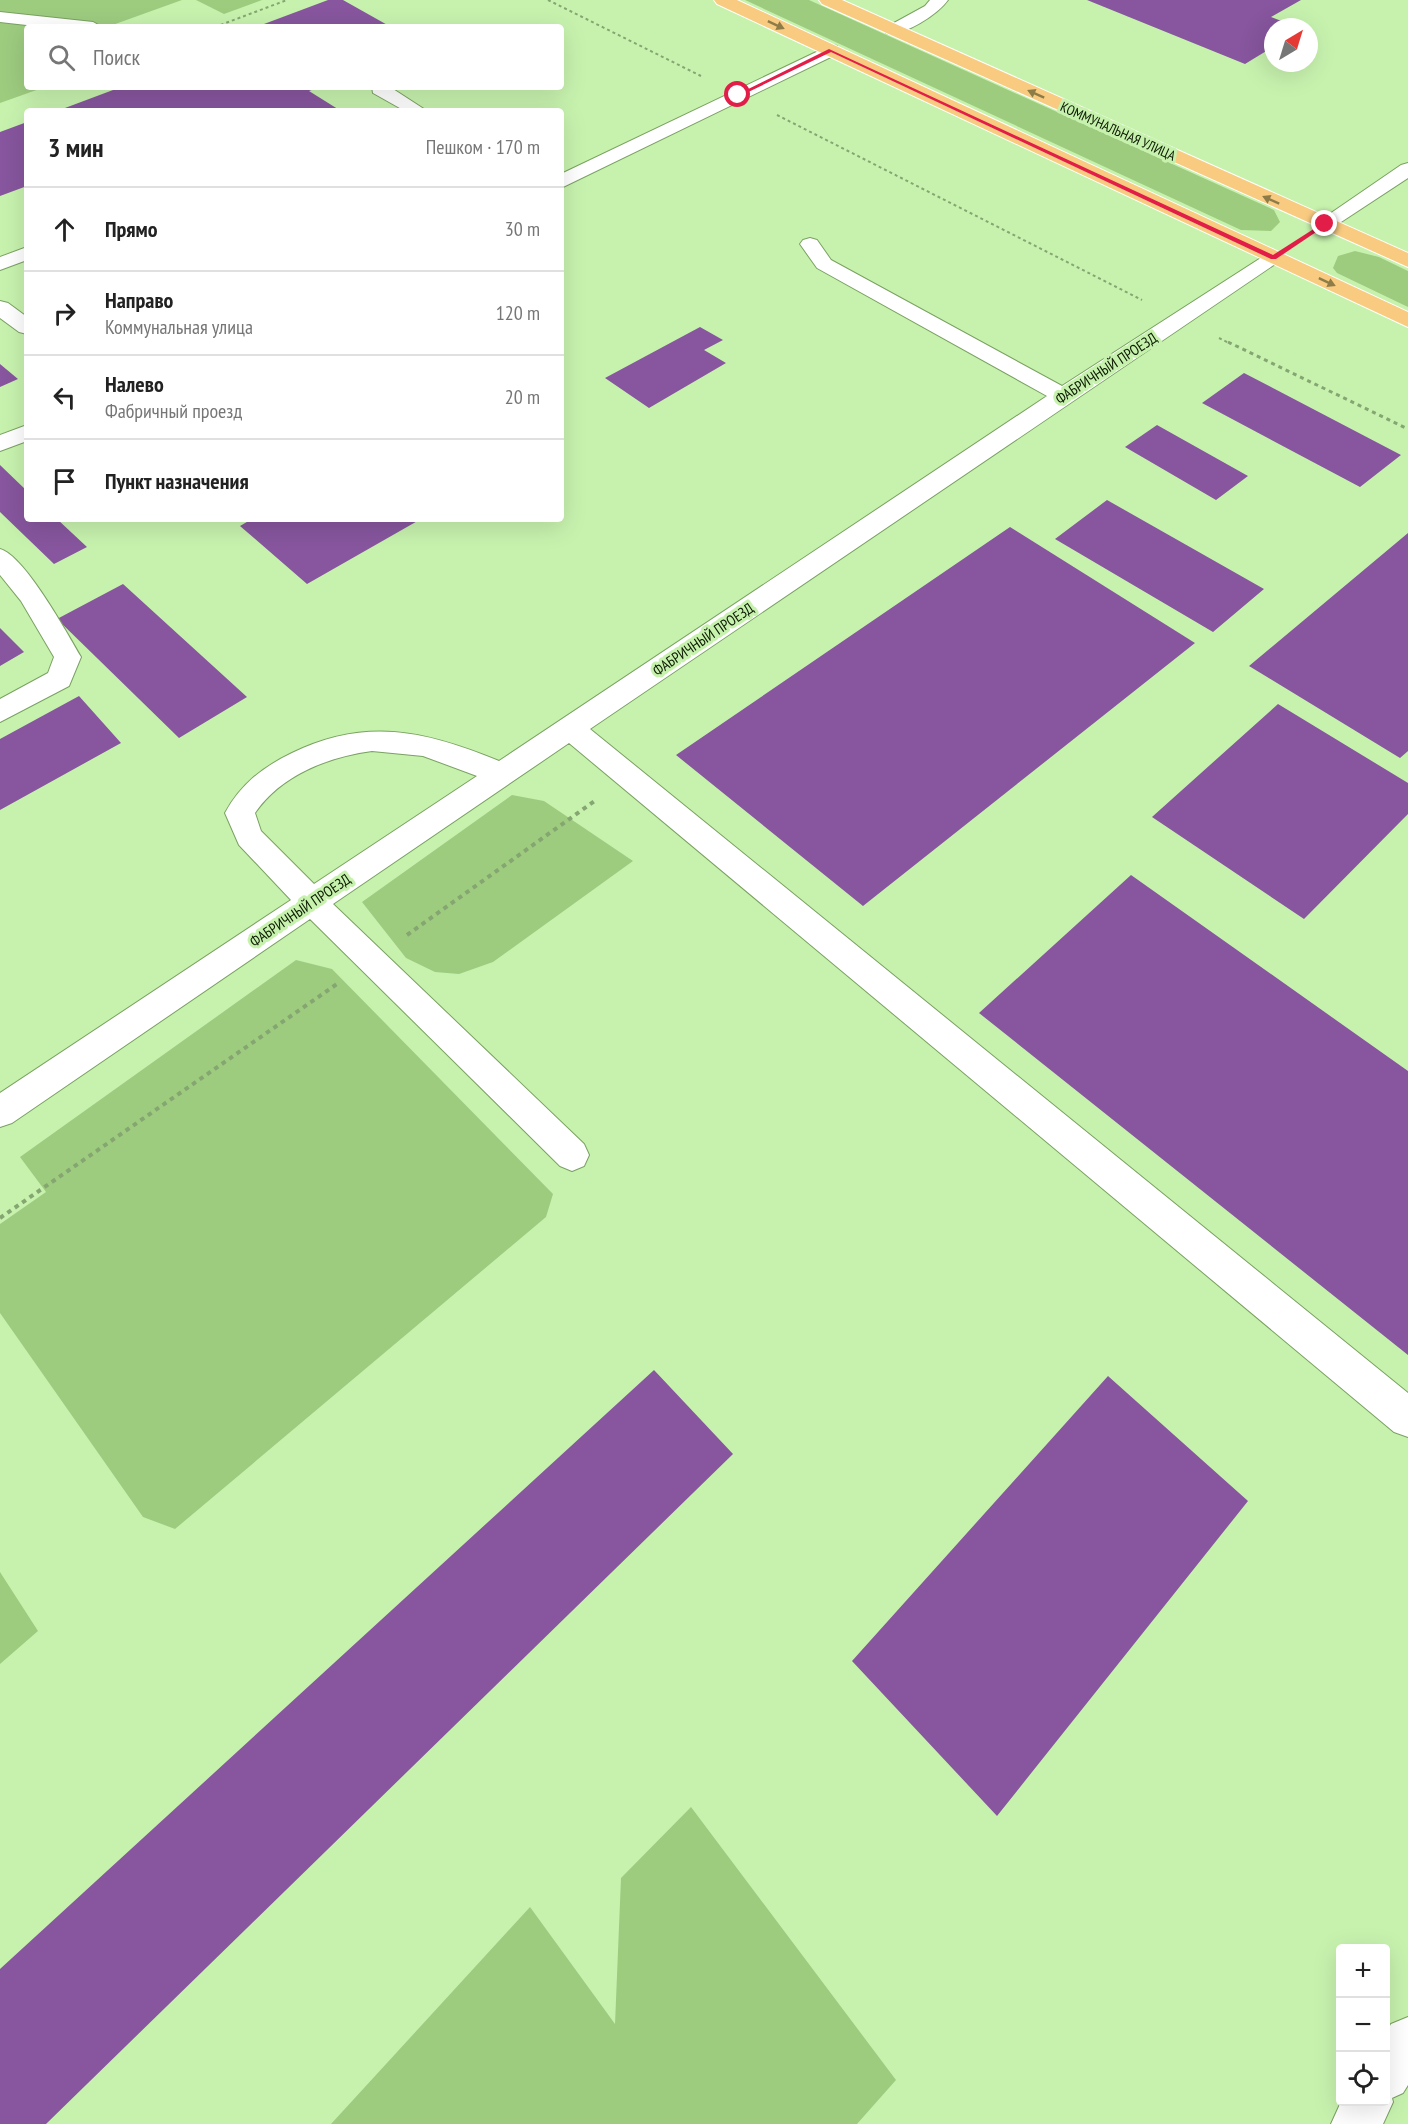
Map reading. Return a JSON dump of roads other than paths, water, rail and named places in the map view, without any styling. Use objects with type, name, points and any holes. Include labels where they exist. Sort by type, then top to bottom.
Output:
[{"type":"main road","name":"КОММУНАЛЬНАЯ УЛИЦА","points":[[723,0],[831,50],[1299,241],[1408,261]]},
{"type":"main road","name":"КОММУНАЛЬНАЯ УЛИЦА","points":[[828,0],[892,29],[1299,241],[1408,320]]},
{"type":"street","points":[[892,29],[931,10],[939,0]]},
{"type":"street","points":[[0,17],[65,24]]},
{"type":"street","points":[[564,181],[831,50]]},
{"type":"street","points":[[382,90],[413,108]]},
{"type":"street","name":"ФАБРИЧНЫЙ ПРОЕЗД","points":[[0,1112],[1064,396],[1408,169]]},
{"type":"street","points":[[810,244],[824,264],[1064,396]]},
{"type":"street","points":[[0,264],[24,254]]},
{"type":"street","points":[[0,308],[24,325]]},
{"type":"street","points":[[0,444],[24,433]]},
{"type":"street","points":[[0,557],[30,595],[68,657],[59,679],[0,712]]},
{"type":"street","points":[[570,728],[1408,1418]]},
{"type":"street","points":[[502,774],[452,753],[390,740],[346,741],[314,752],[275,775],[249,795],[240,813],[249,837],[312,902],[572,1155]]},
{"type":"street","points":[[1390,2070],[1408,2041]]},
{"type":"street","points":[[1355,2124],[1366,2106]]}]
